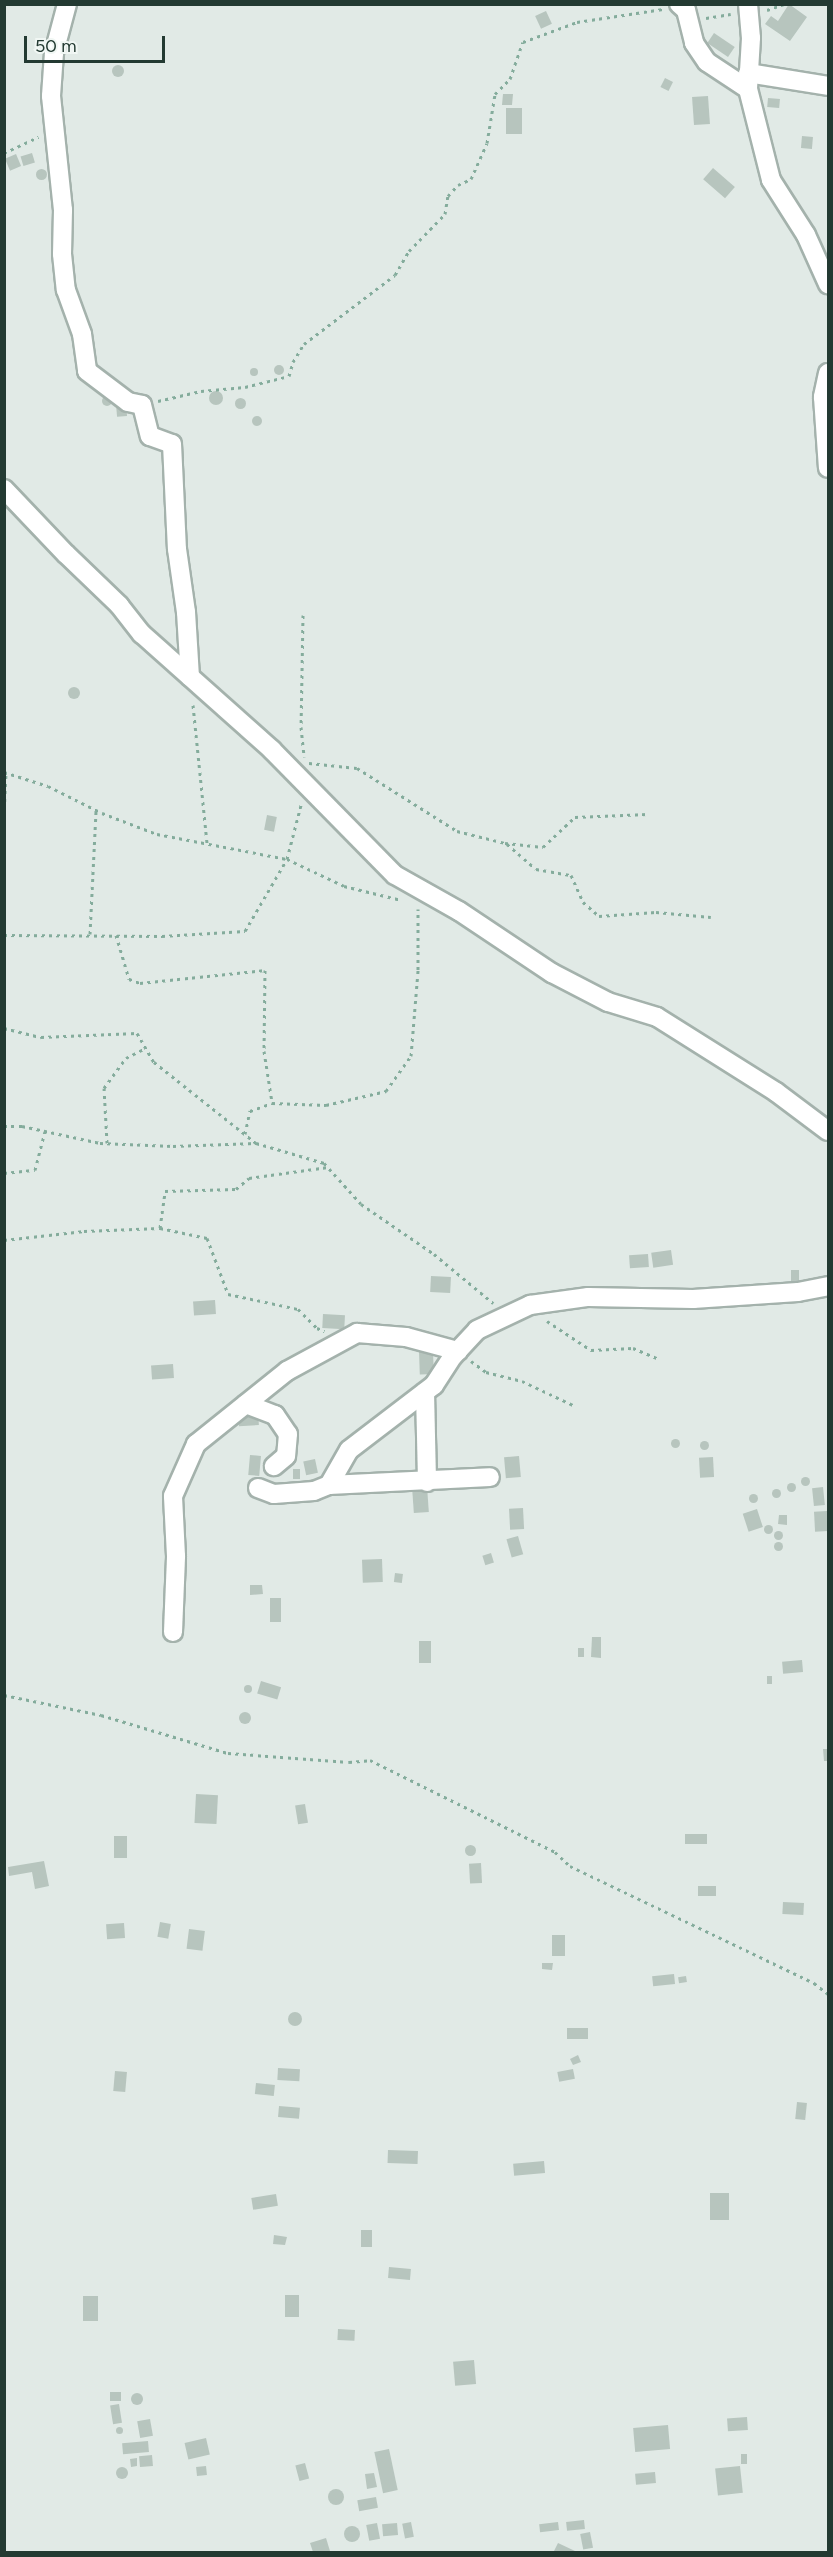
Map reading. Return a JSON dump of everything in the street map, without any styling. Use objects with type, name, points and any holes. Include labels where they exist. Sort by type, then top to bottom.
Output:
[{"type":"street","points":[[67,4],[54,54],[51,96],[63,210],[62,254],[66,290],[82,334],[87,371],[128,402],[141,405],[150,436],[172,444],[177,549],[186,612],[190,677]]},
{"type":"street","points":[[680,6],[686,10],[693,43],[707,62],[748,81],[828,86]]},
{"type":"street","points":[[748,6],[751,38],[748,81],[771,180],[806,235],[828,284]]},
{"type":"street","points":[[828,373],[823,397],[828,468]]},
{"type":"street","points":[[4,489],[119,605],[142,634],[272,750],[395,875],[444,903],[552,973],[608,1002],[657,1017],[776,1092],[828,1131]]},
{"type":"street","points":[[329,1485],[349,1450],[434,1385],[458,1351],[477,1330],[530,1305],[588,1297],[693,1299],[798,1292],[828,1286]]},
{"type":"street","points":[[172,1632],[176,1556],[173,1496],[196,1444],[287,1371],[357,1333],[406,1337],[458,1351]]},
{"type":"street","points":[[425,1392],[427,1482]]},
{"type":"street","points":[[246,1404],[275,1414],[288,1434],[286,1455],[274,1466]]},
{"type":"street","points":[[258,1488],[274,1494],[314,1491],[329,1485],[427,1482],[490,1477]]},
{"type":"path","points":[[141,405],[201,391],[245,387],[289,376],[293,362],[304,344],[395,274],[409,251],[445,214],[448,195],[458,185],[471,179],[488,143],[495,94],[510,79],[523,42],[577,22],[680,6],[707,18],[735,14],[748,6],[768,10],[784,4]]},
{"type":"path","points":[[4,153],[54,130]]},
{"type":"path","points":[[303,615],[302,727],[305,762],[357,768],[457,831],[505,843],[543,847],[575,817],[648,814]]},
{"type":"path","points":[[190,677],[207,844]]},
{"type":"path","points":[[4,816],[5,772],[48,786],[96,810],[157,834],[287,859],[344,886],[406,900]]},
{"type":"path","points":[[4,935],[162,936],[245,931],[287,859],[306,785]]},
{"type":"path","points":[[90,934],[96,810]]},
{"type":"path","points":[[505,843],[536,869],[571,875],[583,902],[599,916],[656,912],[711,917]]},
{"type":"path","points":[[245,1134],[250,1111],[272,1103],[326,1105],[386,1091],[411,1056],[417,970],[418,901],[444,903]]},
{"type":"path","points":[[116,935],[129,980],[140,983],[265,970],[264,1051],[272,1103]]},
{"type":"path","points":[[4,1028],[41,1037],[137,1033],[154,1062],[256,1143]]},
{"type":"path","points":[[107,1143],[104,1088],[126,1058],[146,1048]]},
{"type":"path","points":[[4,1126],[107,1143],[173,1146],[256,1143],[296,1154],[328,1167],[361,1204],[434,1254],[508,1316]]},
{"type":"path","points":[[4,1173],[35,1170],[45,1131]]},
{"type":"path","points":[[160,1228],[165,1191],[236,1188],[249,1178],[328,1167]]},
{"type":"path","points":[[4,1240],[84,1231],[160,1228],[207,1238],[228,1294],[298,1309],[317,1328],[346,1339]]},
{"type":"path","points":[[530,1305],[553,1327],[591,1350],[633,1348],[659,1359]]},
{"type":"path","points":[[458,1351],[486,1372],[522,1381],[573,1405]]},
{"type":"path","points":[[4,1695],[101,1715],[228,1753],[349,1762],[370,1760],[555,1852],[570,1866],[814,1983],[828,1994]]},
{"type":"building","points":[[789,4],[807,17],[790,41],[765,24],[771,16],[778,21]]},
{"type":"building","points":[[546,11],[552,24],[541,29],[535,16]]},
{"type":"building","points":[[714,33],[735,47],[728,57],[707,43]]},
{"type":"building","points":[[120,65],[124,71],[120,77],[116,77],[112,69]]},
{"type":"building","points":[[665,78],[673,82],[668,91],[660,87]]},
{"type":"building","points":[[503,94],[513,94],[512,105],[502,105]]},
{"type":"building","points":[[708,96],[710,124],[694,125],[692,97]]},
{"type":"building","points":[[768,98],[780,99],[779,108],[767,107]]},
{"type":"building","points":[[506,108],[522,108],[522,134],[506,134]]},
{"type":"building","points":[[802,136],[813,137],[812,149],[801,148]]},
{"type":"building","points":[[32,153],[35,163],[23,166],[21,157]]},
{"type":"building","points":[[16,154],[21,166],[10,171],[5,159]]},
{"type":"building","points":[[713,168],[735,187],[725,198],[703,179]]},
{"type":"building","points":[[41,169],[45,170],[45,178],[41,179],[37,178],[36,174],[37,170]]},
{"type":"building","points":[[279,365],[283,366],[283,374],[279,375],[275,374],[274,370],[275,366]]},
{"type":"building","points":[[254,368],[258,372],[254,376],[250,372]]},
{"type":"building","points":[[216,391],[221,393],[223,398],[221,403],[216,405],[211,403],[209,398],[211,393]]},
{"type":"building","points":[[107,396],[111,397],[111,405],[107,406],[103,405],[102,401],[103,397]]},
{"type":"building","points":[[240,397],[246,403],[240,409],[234,403]]},
{"type":"building","points":[[126,404],[127,416],[117,417],[116,405]]},
{"type":"building","points":[[257,416],[261,417],[261,425],[257,426],[253,425],[252,421],[253,417]]},
{"type":"building","points":[[76,687],[80,693],[76,699],[72,699],[68,691]]},
{"type":"building","points":[[267,815],[277,817],[274,832],[264,830]]},
{"type":"building","points":[[671,1250],[673,1265],[653,1268],[651,1253]]},
{"type":"building","points":[[648,1254],[649,1267],[630,1268],[629,1255]]},
{"type":"building","points":[[791,1270],[799,1270],[799,1282],[791,1282]]},
{"type":"building","points":[[431,1276],[451,1277],[450,1293],[430,1292]]},
{"type":"building","points":[[215,1300],[216,1314],[194,1316],[193,1302]]},
{"type":"building","points":[[323,1314],[345,1315],[344,1329],[322,1328]]},
{"type":"building","points":[[419,1351],[433,1351],[434,1374],[420,1374]]},
{"type":"building","points":[[173,1364],[174,1378],[152,1380],[151,1366]]},
{"type":"building","points":[[258,1412],[259,1425],[239,1426],[238,1413]]},
{"type":"building","points":[[675,1438],[680,1443],[675,1448],[670,1443]]},
{"type":"building","points":[[704,1440],[709,1445],[704,1450],[699,1445]]},
{"type":"building","points":[[250,1455],[261,1456],[259,1476],[248,1475]]},
{"type":"building","points":[[519,1456],[521,1477],[506,1478],[504,1457]]},
{"type":"building","points":[[713,1457],[714,1477],[700,1478],[699,1458]]},
{"type":"building","points":[[315,1459],[318,1473],[306,1475],[303,1461]]},
{"type":"building","points":[[293,1469],[300,1469],[300,1479],[293,1479]]},
{"type":"building","points":[[805,1476],[810,1481],[805,1486],[800,1481]]},
{"type":"building","points":[[313,1479],[315,1488],[297,1492],[295,1483]]},
{"type":"building","points":[[791,1483],[795,1487],[791,1491],[787,1487]]},
{"type":"building","points":[[427,1486],[429,1512],[414,1513],[412,1487]]},
{"type":"building","points":[[823,1487],[825,1505],[814,1506],[812,1488]]},
{"type":"building","points":[[776,1488],[781,1493],[776,1498],[771,1493]]},
{"type":"building","points":[[753,1493],[758,1498],[753,1503],[748,1498]]},
{"type":"building","points":[[523,1508],[524,1529],[510,1530],[509,1509]]},
{"type":"building","points":[[757,1509],[763,1527],[749,1532],[743,1514]]},
{"type":"building","points":[[827,1511],[828,1531],[815,1532],[814,1512]]},
{"type":"building","points":[[779,1515],[787,1515],[787,1525],[778,1524]]},
{"type":"building","points":[[768,1524],[773,1529],[768,1534],[763,1529]]},
{"type":"building","points":[[778,1530],[783,1535],[778,1540],[773,1535]]},
{"type":"building","points":[[518,1536],[523,1554],[512,1558],[506,1539]]},
{"type":"building","points":[[778,1541],[783,1546],[778,1551],[773,1546]]},
{"type":"building","points":[[491,1553],[494,1563],[485,1565],[482,1556]]},
{"type":"building","points":[[382,1559],[383,1582],[363,1583],[362,1560]]},
{"type":"building","points":[[395,1573],[403,1574],[402,1583],[394,1582]]},
{"type":"building","points":[[250,1585],[262,1585],[263,1594],[250,1595]]},
{"type":"building","points":[[270,1598],[281,1598],[281,1622],[270,1622]]},
{"type":"building","points":[[592,1637],[601,1637],[601,1658],[591,1657]]},
{"type":"building","points":[[419,1641],[431,1641],[431,1663],[419,1663]]},
{"type":"building","points":[[578,1648],[584,1648],[584,1657],[578,1657]]},
{"type":"building","points":[[802,1660],[803,1672],[783,1674],[782,1662]]},
{"type":"building","points":[[767,1676],[772,1676],[772,1684],[767,1684]]},
{"type":"building","points":[[261,1681],[281,1687],[277,1700],[257,1693]]},
{"type":"building","points":[[248,1685],[252,1689],[248,1693],[244,1689]]},
{"type":"building","points":[[245,1712],[251,1718],[245,1724],[239,1718]]},
{"type":"building","points":[[823,1749],[828,1749],[828,1761],[824,1761]]},
{"type":"building","points":[[196,1794],[218,1795],[216,1824],[194,1823]]},
{"type":"building","points":[[305,1804],[308,1823],[298,1824],[295,1806]]},
{"type":"building","points":[[685,1834],[707,1834],[707,1844],[685,1844]]},
{"type":"building","points":[[114,1836],[127,1836],[127,1858],[114,1858]]},
{"type":"building","points":[[470,1845],[474,1846],[474,1854],[470,1855],[466,1854],[465,1850],[466,1846]]},
{"type":"building","points":[[44,1861],[49,1886],[35,1889],[32,1872],[9,1876],[8,1867]]},
{"type":"building","points":[[481,1863],[482,1883],[470,1884],[469,1864]]},
{"type":"building","points":[[698,1886],[716,1886],[716,1896],[698,1896]]},
{"type":"building","points":[[783,1902],[804,1903],[803,1915],[782,1914]]},
{"type":"building","points":[[160,1922],[171,1924],[168,1939],[157,1937]]},
{"type":"building","points":[[124,1923],[125,1938],[107,1939],[106,1924]]},
{"type":"building","points":[[189,1929],[205,1931],[202,1951],[187,1949]]},
{"type":"building","points":[[552,1935],[565,1935],[565,1956],[552,1956]]},
{"type":"building","points":[[542,1963],[553,1963],[552,1970],[542,1969]]},
{"type":"building","points":[[674,1974],[675,1984],[653,1986],[652,1976]]},
{"type":"building","points":[[686,1976],[687,1982],[679,1983],[678,1977]]},
{"type":"building","points":[[295,2012],[300,2014],[302,2019],[300,2024],[295,2026],[290,2024],[288,2019],[290,2014]]},
{"type":"building","points":[[567,2028],[588,2028],[588,2039],[567,2039]]},
{"type":"building","points":[[578,2055],[581,2062],[573,2065],[570,2059]]},
{"type":"building","points":[[278,2068],[300,2069],[299,2081],[277,2080]]},
{"type":"building","points":[[573,2069],[575,2079],[559,2082],[557,2072]]},
{"type":"building","points":[[115,2071],[127,2072],[125,2092],[113,2091]]},
{"type":"building","points":[[256,2083],[275,2085],[274,2096],[255,2094]]},
{"type":"building","points":[[797,2102],[807,2103],[805,2120],[795,2119]]},
{"type":"building","points":[[279,2106],[300,2108],[299,2119],[278,2117]]},
{"type":"building","points":[[388,2150],[418,2151],[418,2164],[388,2163]]},
{"type":"building","points":[[544,2161],[545,2173],[514,2176],[513,2164]]},
{"type":"building","points":[[710,2193],[729,2193],[729,2220],[710,2220]]},
{"type":"building","points":[[276,2194],[278,2206],[253,2210],[251,2198]]},
{"type":"building","points":[[361,2230],[372,2230],[372,2247],[361,2247]]},
{"type":"building","points":[[274,2235],[287,2237],[285,2245],[273,2244]]},
{"type":"building","points":[[389,2267],[411,2269],[410,2280],[388,2278]]},
{"type":"building","points":[[285,2295],[299,2295],[299,2317],[285,2317]]},
{"type":"building","points":[[83,2296],[98,2296],[98,2321],[83,2321]]},
{"type":"building","points":[[338,2329],[355,2330],[354,2341],[337,2340]]},
{"type":"building","points":[[474,2360],[476,2384],[455,2386],[453,2362]]},
{"type":"building","points":[[110,2392],[121,2392],[121,2401],[110,2401]]},
{"type":"building","points":[[137,2393],[143,2399],[137,2405],[131,2399]]},
{"type":"building","points":[[119,2404],[122,2423],[113,2424],[110,2405]]},
{"type":"building","points":[[747,2417],[748,2430],[728,2431],[727,2418]]},
{"type":"building","points":[[150,2419],[153,2436],[140,2438],[137,2421]]},
{"type":"building","points":[[668,2425],[670,2449],[635,2452],[633,2428]]},
{"type":"building","points":[[119,2427],[122,2430],[119,2433],[116,2430]]},
{"type":"building","points":[[206,2438],[210,2455],[188,2460],[185,2443]]},
{"type":"building","points":[[148,2441],[149,2452],[123,2454],[122,2443]]},
{"type":"building","points":[[389,2449],[398,2490],[383,2493],[374,2452]]},
{"type":"building","points":[[741,2454],[747,2454],[747,2464],[741,2464]]},
{"type":"building","points":[[152,2455],[153,2466],[140,2467],[139,2456]]},
{"type":"building","points":[[137,2458],[137,2466],[131,2467],[130,2459]]},
{"type":"building","points":[[305,2463],[309,2478],[299,2481],[295,2466]]},
{"type":"building","points":[[206,2466],[207,2475],[197,2476],[196,2467]]},
{"type":"building","points":[[740,2466],[743,2493],[718,2495],[715,2469]]},
{"type":"building","points":[[124,2467],[128,2473],[124,2479],[120,2479],[116,2471]]},
{"type":"building","points":[[655,2472],[656,2483],[636,2485],[635,2474]]},
{"type":"building","points":[[374,2473],[377,2487],[367,2489],[365,2474]]},
{"type":"building","points":[[333,2489],[339,2489],[344,2497],[342,2503],[333,2505],[328,2500],[328,2494]]},
{"type":"building","points":[[376,2497],[378,2508],[359,2511],[357,2500]]},
{"type":"building","points":[[584,2520],[585,2529],[567,2531],[566,2522]]},
{"type":"building","points":[[411,2522],[414,2537],[405,2538],[402,2524]]},
{"type":"building","points":[[558,2522],[559,2530],[540,2532],[539,2524]]},
{"type":"building","points":[[377,2523],[380,2539],[369,2541],[366,2525]]},
{"type":"building","points":[[397,2523],[398,2535],[383,2536],[382,2524]]},
{"type":"building","points":[[352,2526],[358,2528],[360,2534],[358,2540],[352,2542],[346,2540],[344,2534],[346,2528]]},
{"type":"building","points":[[590,2532],[593,2548],[583,2550],[580,2534]]},
{"type":"building","points":[[326,2538],[330,2551],[313,2552],[310,2543]]},
{"type":"building","points":[[558,2543],[575,2551],[575,2552],[554,2551]]}]
